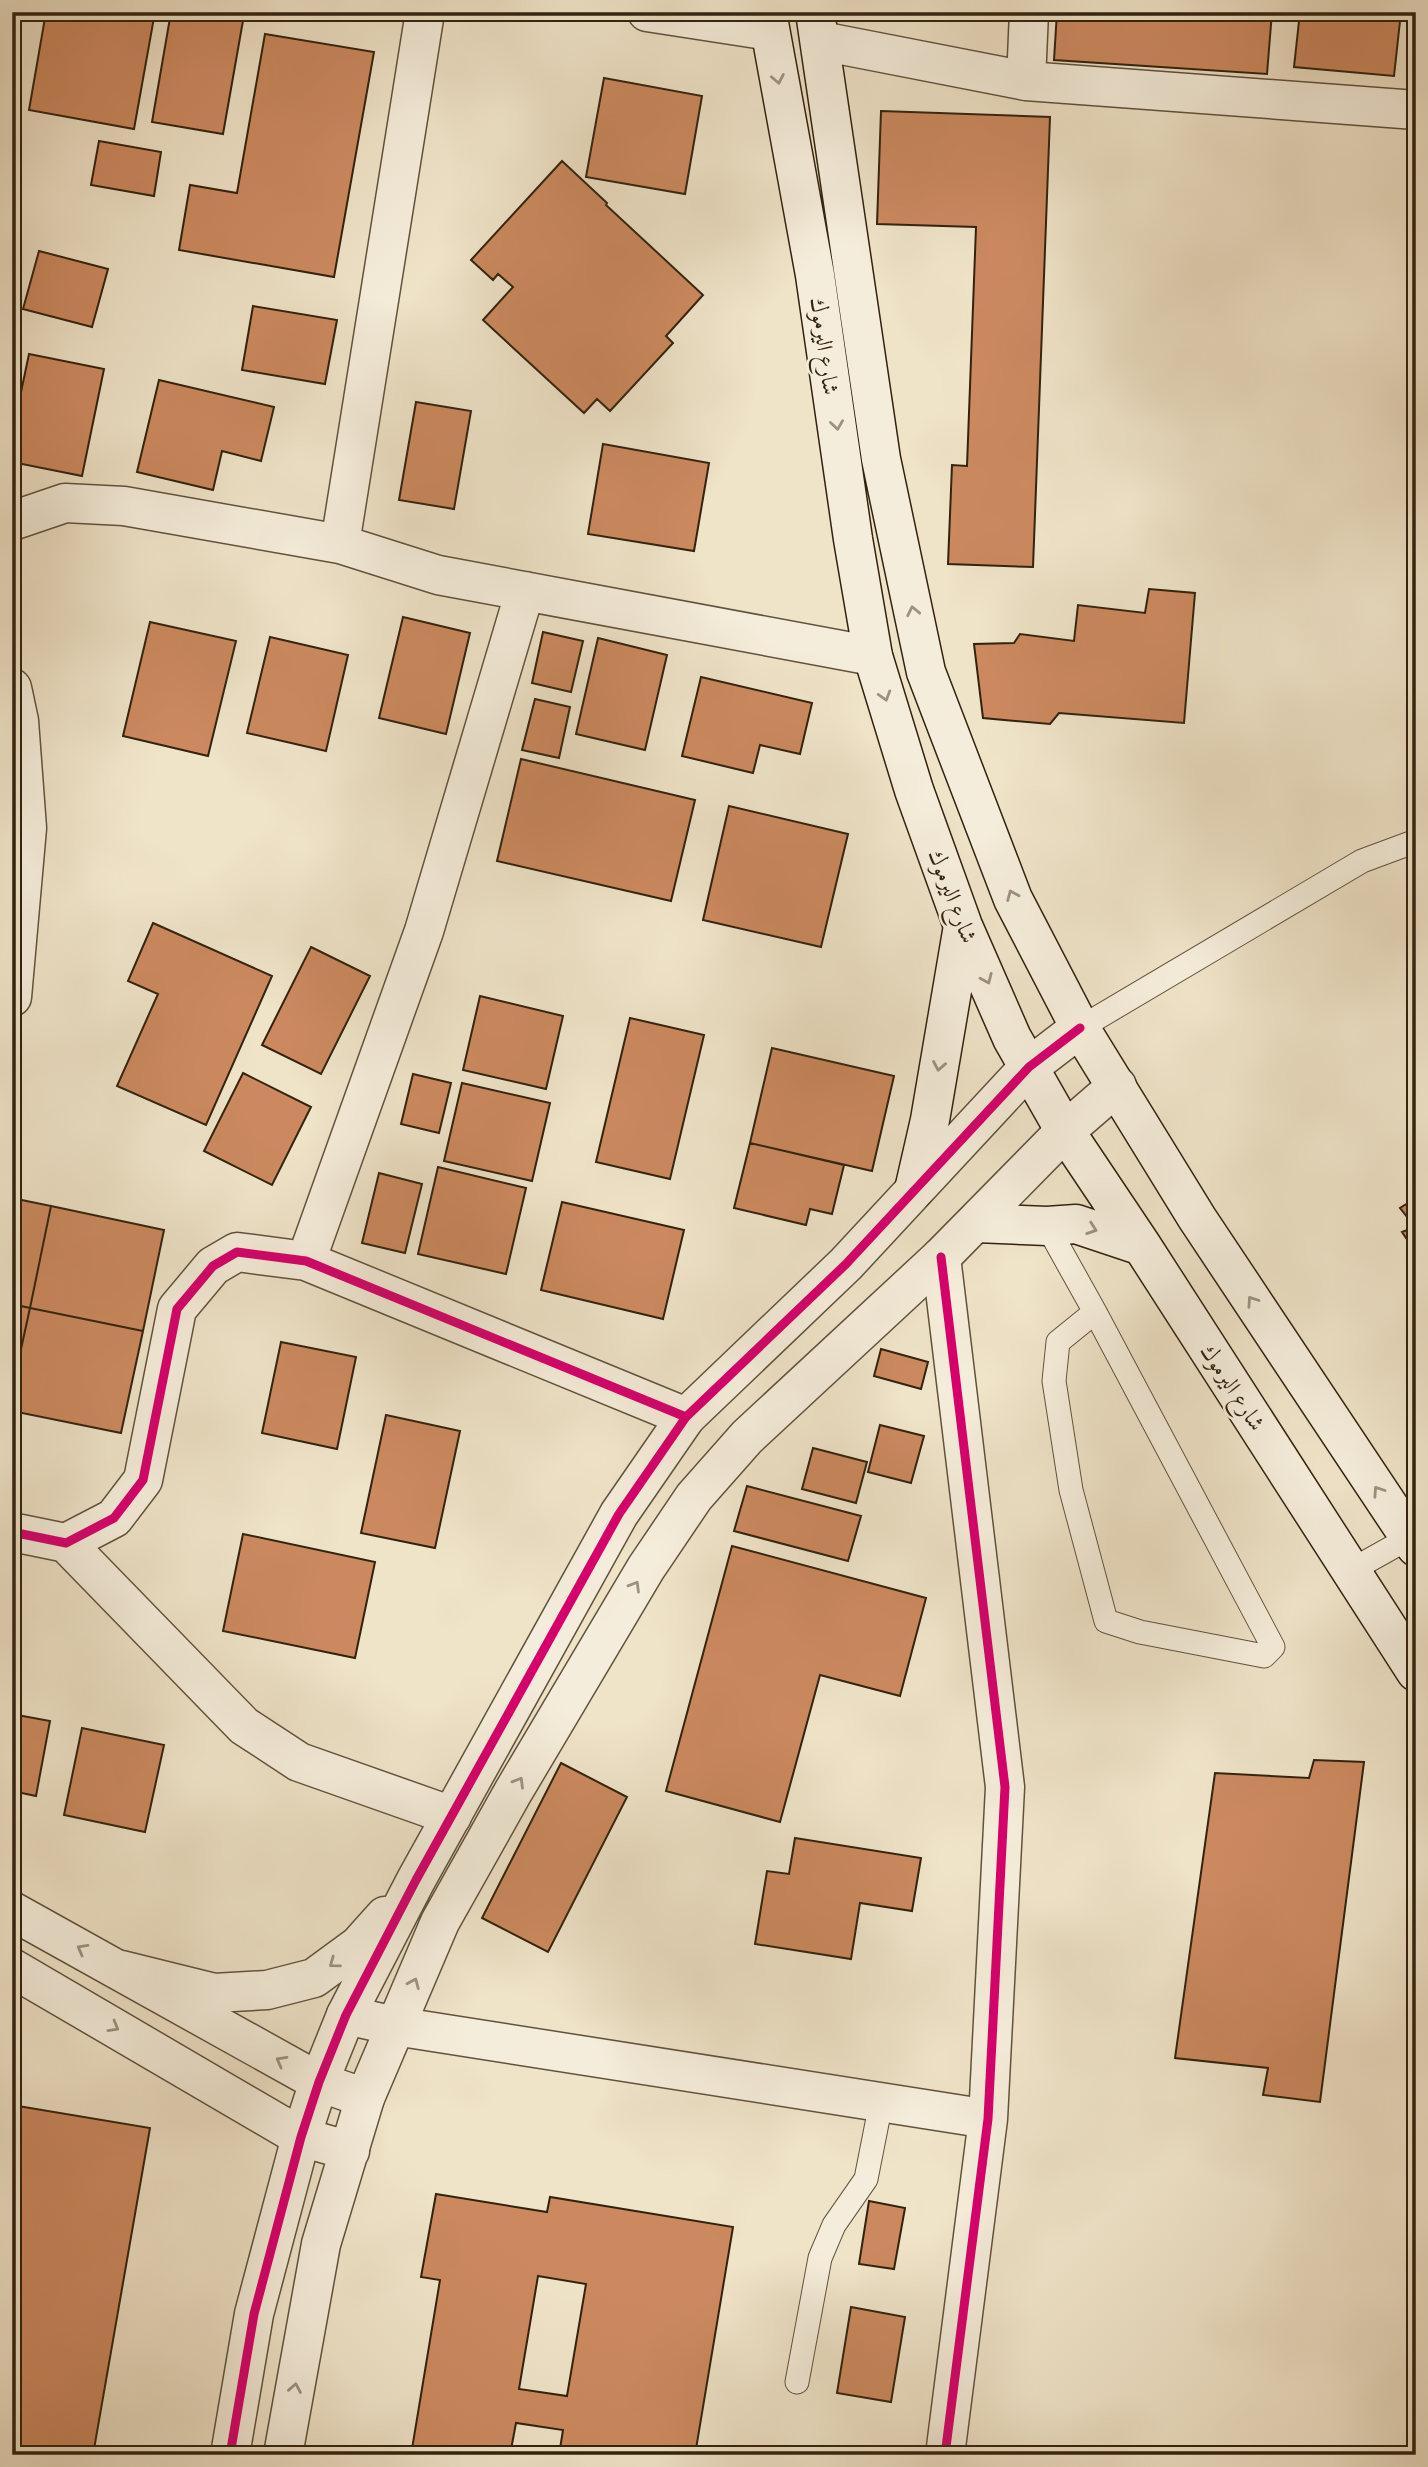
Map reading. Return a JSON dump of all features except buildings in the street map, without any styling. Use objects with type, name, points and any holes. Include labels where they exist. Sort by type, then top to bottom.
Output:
[{"type":"street","points":[[340,544],[425,12]]},
{"type":"street","points":[[647,12],[768,22]]},
{"type":"street","points":[[1026,81],[1029,12]]},
{"type":"street","name":"شارع اليرموك","points":[[768,22],[815,275],[851,526],[873,656],[914,790],[963,926],[1012,1038],[1065,1131],[1416,1672]]},
{"type":"street","points":[[818,27],[1026,81],[1416,110]]},
{"type":"street","name":"شارع اليرموك","points":[[818,27],[881,459],[926,671],[1013,900],[1080,1028],[1197,1218],[1414,1540]]},
{"type":"street","points":[[12,521],[65,503],[124,506],[340,544],[438,575],[873,656]]},
{"type":"street","points":[[306,1261],[424,931],[525,591]]},
{"type":"street","points":[[12,688],[19,721],[20,825],[12,997]]},
{"type":"street","points":[[914,1190],[930,1120],[963,926]]},
{"type":"street","points":[[230,2455],[254,2314],[318,2082],[346,2015],[416,1880],[619,1514],[686,1417],[846,1264],[1029,1067],[1080,1028]]},
{"type":"street","points":[[283,2455],[321,2244],[365,2098],[440,1922],[646,1568],[694,1497],[747,1437],[941,1258],[1065,1131],[1117,1086]]},
{"type":"street","points":[[976,1223],[1046,1226],[1076,1224],[1142,1246]]},
{"type":"street","points":[[66,1543],[114,1518],[142,1480],[177,1309],[213,1266],[237,1252],[306,1261],[686,1417]]},
{"type":"street","points":[[941,1258],[1005,1787],[988,2119],[945,2455]]},
{"type":"street","points":[[12,1532],[66,1543],[244,1726],[299,1762],[452,1816]]},
{"type":"street","points":[[121,1970],[214,1993],[267,1990],[314,1978],[359,1945],[416,1880]]},
{"type":"street","points":[[12,1911],[318,2082],[365,2098]]},
{"type":"street","points":[[12,1968],[301,2137],[350,2151]]},
{"type":"street","points":[[346,2015],[395,2026],[988,2119]]},
{"type":"lane","points":[[1080,1028],[1362,861],[1416,841]]},
{"type":"lane","points":[[1046,1226],[1096,1312],[1273,1647],[1264,1656],[1174,1639],[1106,1621],[1071,1490],[1055,1381],[1058,1342],[1096,1312]]},
{"type":"lane","points":[[1350,1571],[1414,1540]]},
{"type":"lane","points":[[797,2382],[820,2258],[834,2225],[866,2179],[881,2103]]},
{"type":"cycle path","points":[[230,2455],[254,2314],[301,2137],[319,2082],[346,2015],[416,1880],[619,1514],[686,1417],[846,1264],[1029,1067],[1080,1028]]},
{"type":"cycle path","points":[[12,1532],[66,1543],[114,1518],[143,1480],[177,1309],[213,1266],[237,1252],[306,1261],[686,1417]]},
{"type":"cycle path","points":[[941,1257],[1005,1787],[988,2119],[945,2455]]}]
